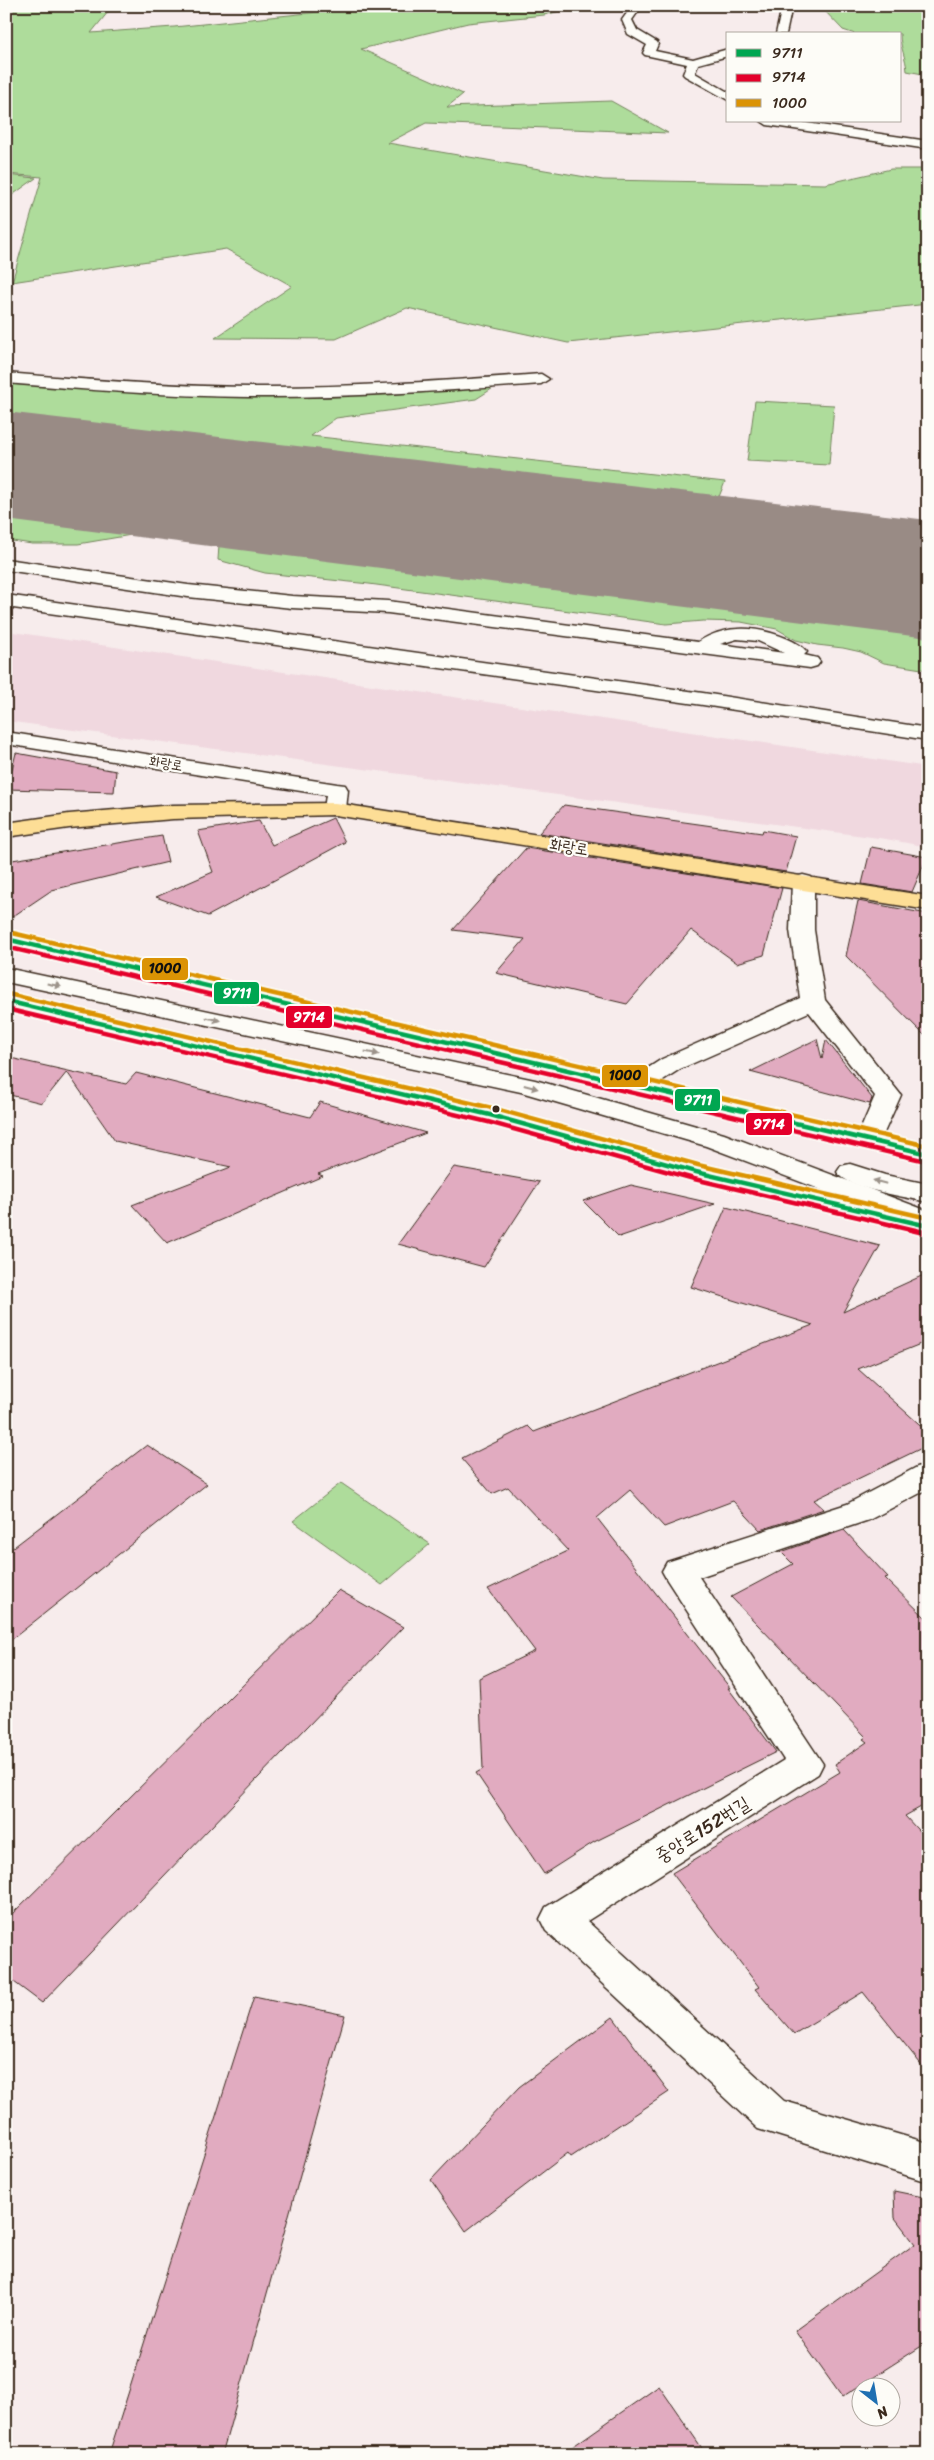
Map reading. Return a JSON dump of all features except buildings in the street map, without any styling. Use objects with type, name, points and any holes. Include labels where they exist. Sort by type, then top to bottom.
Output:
[{"type":"main road","name":"화랑로","points":[[6,830],[69,821],[173,812],[335,809],[928,903]]},
{"type":"main road","points":[[6,939],[928,1154]]},
{"type":"main road","points":[[6,1001],[490,1115],[696,1172],[928,1226]]},
{"type":"street","points":[[637,6],[627,20],[632,32],[654,44],[648,52],[693,62],[726,53]]},
{"type":"street","points":[[781,32],[787,6]]},
{"type":"street","points":[[693,62],[689,74],[726,96]]},
{"type":"street","points":[[772,122],[809,129],[928,145]]},
{"type":"street","points":[[6,378],[119,388],[249,392],[326,391],[541,379]]},
{"type":"street","points":[[6,564],[188,590],[292,602],[388,607],[701,648]]},
{"type":"street","points":[[6,601],[703,699],[928,734]]},
{"type":"street","name":"화랑로","points":[[6,738],[337,790],[335,809]]},
{"type":"street","points":[[803,882],[802,930],[813,1001],[888,1095],[869,1140]]},
{"type":"street","points":[[6,975],[526,1085],[715,1140],[928,1221]]},
{"type":"street","points":[[637,1086],[671,1064],[813,1001]]},
{"type":"street","points":[[509,1056],[879,1182],[928,1193]]},
{"type":"street","name":"중앙로152번길","points":[[928,1475],[858,1512],[678,1571],[806,1764],[559,1919],[772,2116],[928,2163]]},
{"type":"shaded area","points":[[6,631],[928,767],[928,847],[886,839],[6,721]]},
{"type":"green space","points":[[6,6],[113,6],[91,33],[174,27],[376,6],[580,6],[544,15],[468,23],[361,49],[463,94],[447,107],[611,101],[668,133],[426,123],[388,143],[603,180],[825,184],[891,169],[928,169],[928,304],[568,343],[407,308],[336,339],[215,338],[292,286],[226,249],[12,282],[42,177],[6,174]]},
{"type":"green space","points":[[928,6],[928,75],[907,71],[902,48],[902,32],[849,32],[843,30],[821,7]]},
{"type":"green space","points":[[6,175],[36,178],[11,196],[6,195]]},
{"type":"green space","points":[[6,384],[221,395],[498,385],[476,399],[336,418],[311,436],[725,482],[716,504],[928,528],[928,558],[6,446]]},
{"type":"green space","points":[[755,401],[834,405],[829,465],[747,461]]},
{"type":"green space","points":[[6,480],[928,594],[928,670],[884,663],[861,652],[796,640],[777,629],[741,622],[703,621],[666,624],[369,584],[265,573],[218,560],[219,545],[143,533],[78,544],[32,544],[6,540]]},
{"type":"green space","points":[[341,1483],[430,1544],[382,1585],[293,1521]]},
{"type":"runway","points":[[6,466],[928,579]]},
{"type":"transit line","name":"1000","points":[[8,932],[928,1146]]},
{"type":"transit line","name":"9711","points":[[6,939],[928,1154]]},
{"type":"transit line","name":"9714","points":[[6,947],[926,1161]]},
{"type":"transit line","name":"1000","points":[[8,994],[492,1108],[698,1165],[928,1218]]},
{"type":"transit line","name":"9711","points":[[6,1001],[490,1115],[696,1172],[928,1226]]},
{"type":"transit line","name":"9714","points":[[6,1009],[488,1122],[694,1179],[926,1233]]}]
